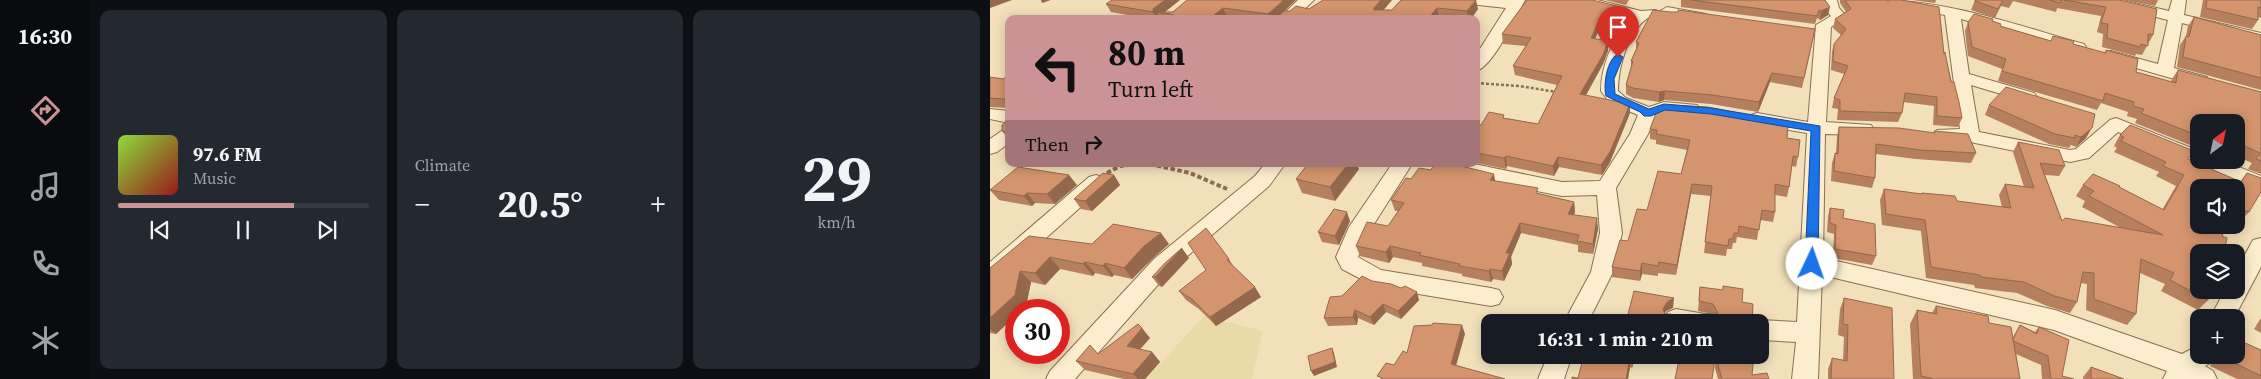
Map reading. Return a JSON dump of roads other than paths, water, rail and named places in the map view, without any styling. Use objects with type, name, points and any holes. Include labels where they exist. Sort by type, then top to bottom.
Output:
[{"type":"street","points":[[1290,15],[1307,0]]},
{"type":"street","points":[[1470,0],[1516,2],[1492,45],[1480,61]]},
{"type":"street","points":[[1563,0],[1591,3],[1641,15]]},
{"type":"street","points":[[1805,379],[1809,333],[1816,128],[1814,31],[1840,17],[1832,9],[1830,0]]},
{"type":"street","points":[[1884,0],[1952,12],[2213,84]]},
{"type":"street","points":[[2105,0],[2261,38]]},
{"type":"street","points":[[2165,70],[2179,0]]},
{"type":"street","points":[[1647,114],[1644,110],[1618,101],[1611,96],[1608,88],[1609,79],[1627,32],[1641,15],[1669,5],[1714,18]]},
{"type":"street","points":[[1952,12],[1963,77],[1970,136]]},
{"type":"street","points":[[1963,77],[2040,101]]},
{"type":"street","points":[[1580,314],[1602,272],[1611,233],[1606,188],[1639,134],[1647,114],[1664,107],[1711,111]]},
{"type":"street","points":[[990,114],[1005,116]]},
{"type":"street","points":[[1744,116],[1798,127],[1884,130]]},
{"type":"street","points":[[2097,118],[2190,154]]},
{"type":"street","points":[[1921,132],[1970,136],[2070,156],[2082,154],[2116,124]]},
{"type":"street","points":[[990,148],[1005,137]]},
{"type":"street","points":[[1059,379],[1162,265],[1262,181],[1273,167]]},
{"type":"street","points":[[1400,167],[1357,233],[1346,257],[1350,263],[1376,278],[1491,297]]},
{"type":"street","points":[[1462,167],[1492,176],[1562,189],[1606,188]]},
{"type":"street","points":[[2226,169],[2261,184]]},
{"type":"street","points":[[990,275],[1105,174]]},
{"type":"street","points":[[2227,309],[2261,246]]},
{"type":"street","points":[[1812,264],[2055,320],[2191,370]]},
{"type":"street","points":[[1769,331],[1809,333]]},
{"type":"street","points":[[1551,379],[1557,364]]}]
